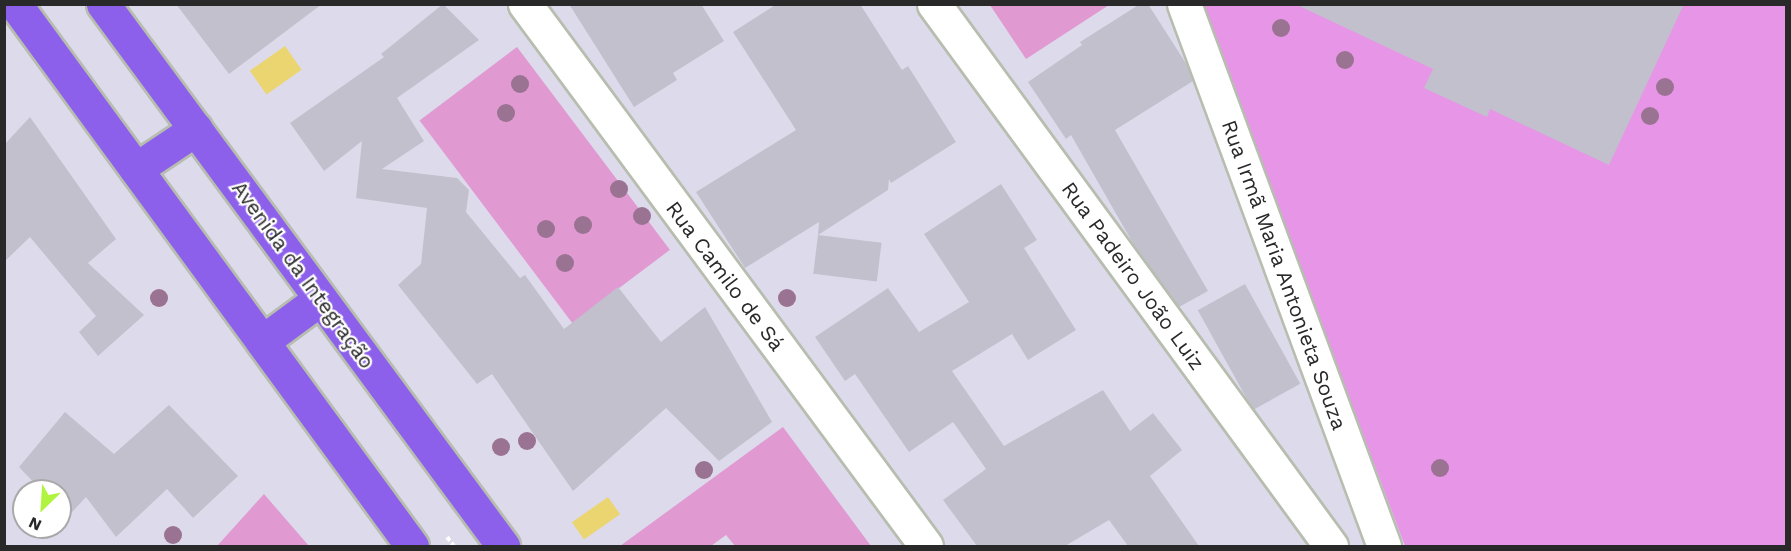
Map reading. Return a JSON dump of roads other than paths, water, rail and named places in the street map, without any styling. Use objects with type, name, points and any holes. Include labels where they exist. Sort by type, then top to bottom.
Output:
[{"type":"main road","points":[[15,4],[412,546]]},
{"type":"main road","name":"Avenida da Integração","points":[[103,4],[503,546]]},
{"type":"main road","points":[[136,170],[196,129]]},
{"type":"main road","points":[[263,341],[320,299]]},
{"type":"street","name":"Rua Camilo de Sá","points":[[525,4],[926,546]]},
{"type":"street","name":"Rua Padeiro João Luiz","points":[[934,4],[1331,546]]},
{"type":"street","name":"Rua Irmã Maria Antonieta Souza","points":[[1184,4],[1384,546]]}]
